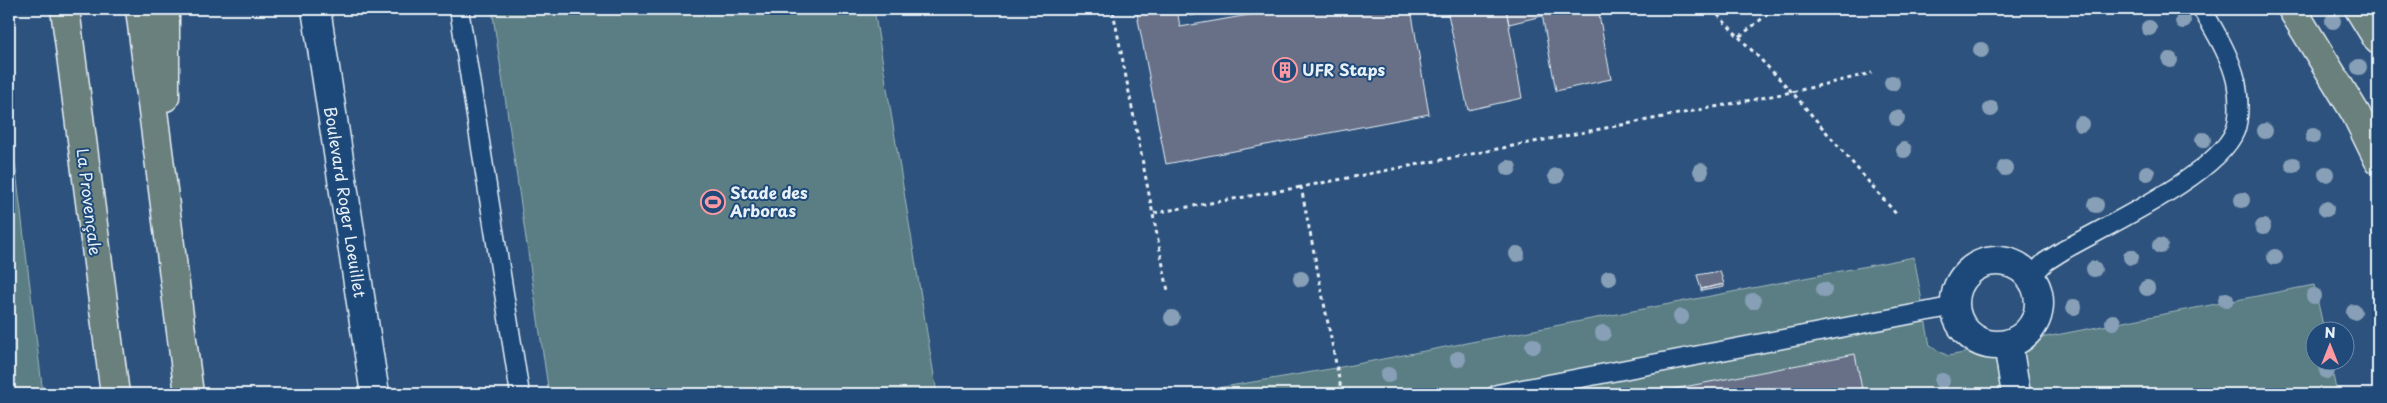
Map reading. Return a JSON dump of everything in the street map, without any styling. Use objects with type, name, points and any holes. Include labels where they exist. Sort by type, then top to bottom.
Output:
[{"type":"main road","name":"La Provençale","points":[[65,9],[115,394]]},
{"type":"main road","points":[[140,9],[189,394]]},
{"type":"main road","points":[[165,9],[165,206]]},
{"type":"main road","points":[[2292,9],[2356,114],[2378,159]]},
{"type":"main road","points":[[2359,9],[2378,40]]},
{"type":"street","name":"Boulevard Roger Loeuillet","points":[[316,9],[375,394]]},
{"type":"street","points":[[2004,261],[2019,266],[2031,277],[2039,296],[2038,317],[2031,329],[2020,339],[2008,344],[1995,345],[1983,343],[1963,329],[1955,306],[1958,288],[1962,279],[1973,268],[1988,262],[2004,261]]},
{"type":"street","points":[[2008,344],[2016,394]]},
{"type":"lane","points":[[459,9],[520,394]]},
{"type":"lane","points":[[2031,277],[2045,262],[2064,250],[2194,176],[2216,156],[2235,131],[2238,103],[2236,82],[2226,52],[2202,9]]},
{"type":"lane","points":[[1497,394],[1521,392],[1955,306]]},
{"type":"path","points":[[1712,9],[1792,92],[1897,214]]},
{"type":"path","points":[[1739,37],[1774,9]]},
{"type":"path","points":[[1113,12],[1168,291]]},
{"type":"path","points":[[1154,214],[1792,92],[1872,73]]},
{"type":"path","points":[[1301,186],[1342,394]]},
{"type":"green space","name":"Stade des Arboras","points":[[492,9],[874,9],[937,394],[549,394]]},
{"type":"green space","points":[[9,113],[43,394],[9,394]]},
{"type":"green space","points":[[1914,257],[1930,346],[1948,356],[2314,285],[2322,320],[2304,320],[2304,370],[2332,370],[2337,394],[1182,394],[1336,368]]},
{"type":"building","name":"UFR Staps","points":[[1136,9],[1177,9],[1180,27],[1283,9],[1411,9],[1429,114],[1166,164]]},
{"type":"building","points":[[1188,9],[1228,9],[1190,16]]},
{"type":"building","points":[[1447,9],[1506,9],[1522,98],[1468,110]]},
{"type":"building","points":[[1506,9],[1541,9],[1542,16],[1509,24]]},
{"type":"building","points":[[1541,9],[1598,9],[1611,79],[1556,91]]},
{"type":"building","points":[[1720,271],[1724,284],[1701,289],[1697,275]]},
{"type":"building","points":[[1724,284],[1724,287],[1701,291],[1701,289]]},
{"type":"building","points":[[1855,354],[1863,394],[1653,394],[1653,393]]},
{"type":"place","name":"UFR Staps","points":[[1285,70]]},
{"type":"place","name":"Stade des Arboras","points":[[713,202]]}]
